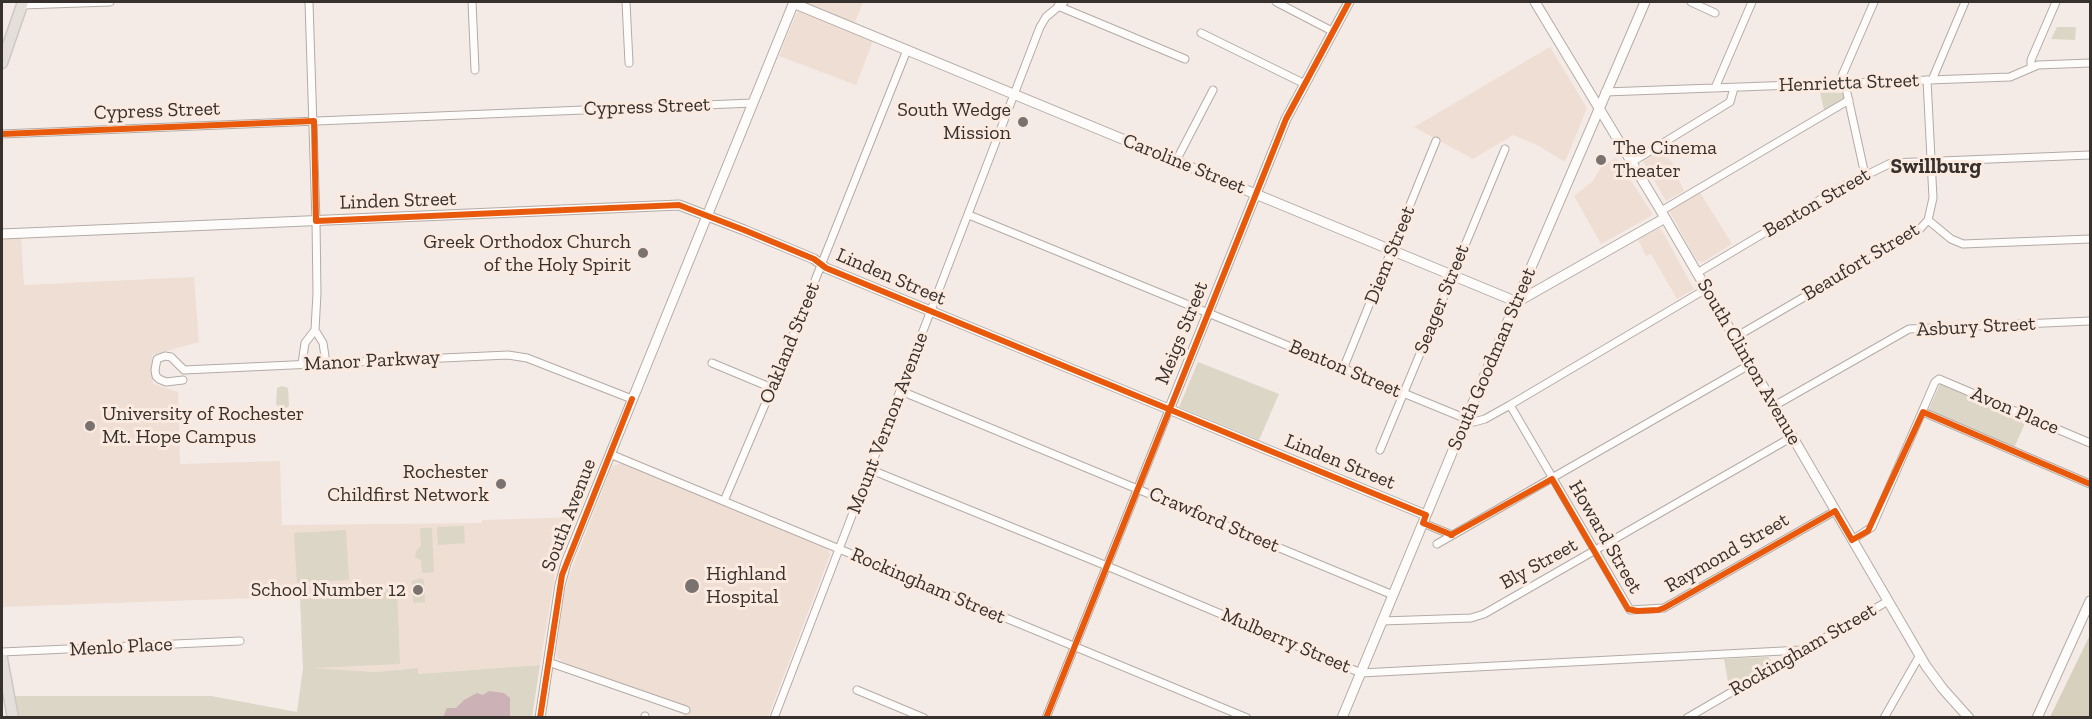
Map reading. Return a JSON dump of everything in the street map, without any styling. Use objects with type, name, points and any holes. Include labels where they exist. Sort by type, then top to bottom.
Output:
[{"type":"main road","points":[[2,63],[23,3]]},
{"type":"main road","points":[[2,659],[13,717]]},
{"type":"street","points":[[23,3],[110,2]]},
{"type":"street","points":[[302,364],[305,343],[315,330],[317,293],[309,2]]},
{"type":"street","points":[[472,2],[475,70]]},
{"type":"street","points":[[626,2],[629,63]]},
{"type":"street","name":"Caroline Street","points":[[794,2],[1516,302]]},
{"type":"street","name":"South Avenue","points":[[540,717],[562,575],[794,2]]},
{"type":"street","points":[[1276,2],[1332,31]]},
{"type":"street","name":"Meigs Street","points":[[1046,717],[1286,119],[1349,2]]},
{"type":"street","name":"South Clinton Avenue","points":[[1535,2],[1663,214],[1920,656],[1932,675],[1969,717]]},
{"type":"street","name":"South Goodman Street","points":[[1342,717],[1466,419],[1645,2]]},
{"type":"street","points":[[1691,2],[1715,13]]},
{"type":"street","points":[[1715,88],[1752,2]]},
{"type":"street","points":[[1865,175],[1849,100],[1841,85],[1874,2]]},
{"type":"street","points":[[1929,80],[1965,2]]},
{"type":"street","points":[[2031,68],[2031,60],[2056,2]]},
{"type":"street","points":[[1062,3],[1185,60]]},
{"type":"street","name":"Mount Vernon Avenue","points":[[774,717],[1043,21],[1062,3]]},
{"type":"street","points":[[1201,33],[1305,84]]},
{"type":"street","name":"Oakland Street","points":[[724,501],[772,388],[907,50]]},
{"type":"street","name":"Henrietta Street","points":[[1605,92],[2010,77],[2046,64],[2091,63]]},
{"type":"street","name":"Beaufort Street","points":[[1734,338],[1919,230],[1928,220],[1933,198],[1929,80]]},
{"type":"street","points":[[1632,162],[1730,102],[1734,88]]},
{"type":"street","points":[[1176,161],[1213,90]]},
{"type":"street","points":[[1516,302],[1849,100]]},
{"type":"street","name":"Cypress Street","points":[[2,134],[753,103]]},
{"type":"street","name":"Diem Street","points":[[1343,369],[1436,141]]},
{"type":"street","name":"Seager Street","points":[[1380,450],[1505,148]]},
{"type":"street","name":"Benton Street","points":[[1697,273],[1827,195],[1891,163],[2091,155]]},
{"type":"street","name":"Linden Street","points":[[2,234],[679,205],[814,259],[821,265],[931,312],[1425,519],[1452,535]]},
{"type":"street","name":"Benton Street","points":[[969,214],[1466,419]]},
{"type":"street","points":[[1928,220],[1951,239],[1963,244],[2091,239]]},
{"type":"street","points":[[1466,419],[1478,422],[1510,405],[1706,289]]},
{"type":"street","name":"Asbury Street","points":[[1774,406],[1909,329],[2091,321]]},
{"type":"street","points":[[315,330],[323,343],[326,363]]},
{"type":"street","name":"Manor Parkway","points":[[183,380],[166,382],[159,379],[155,370],[157,359],[165,356],[171,357],[184,370],[518,356],[632,399]]},
{"type":"street","points":[[712,363],[772,388]]},
{"type":"street","points":[[1437,544],[1749,365]]},
{"type":"street","name":"Avon Place","points":[[1923,412],[1935,382],[1940,379],[2091,443]]},
{"type":"street","name":"Crawford Street","points":[[901,391],[1393,595]]},
{"type":"street","name":"Howard Street","points":[[1510,405],[1630,610]]},
{"type":"street","points":[[1852,540],[1872,527],[1923,412],[2091,484]]},
{"type":"street","name":"Bly Street","points":[[1382,621],[1479,616],[1792,437]]},
{"type":"street","name":"Rockingham Street","points":[[610,454],[1247,717]]},
{"type":"street","name":"Mulberry Street","points":[[869,469],[1361,673],[1802,650]]},
{"type":"street","name":"Raymond Street","points":[[1630,610],[1664,608],[1835,511]]},
{"type":"street","name":"Rockingham Street","points":[[1687,717],[1888,601]]},
{"type":"street","points":[[2037,717],[2091,602]]},
{"type":"street","name":"Menlo Place","points":[[2,652],[240,641]]},
{"type":"street","points":[[1884,717],[1920,656]]},
{"type":"street","points":[[548,662],[686,710]]},
{"type":"street","points":[[857,690],[924,717]]},
{"type":"shaded area","points":[[801,2],[863,2],[851,32],[873,41],[856,85],[779,56]]},
{"type":"shaded area","points":[[2057,27],[2076,27],[2075,40],[2051,39]]},
{"type":"shaded area","points":[[1550,47],[1587,108],[1565,162],[1537,145],[1513,135],[1473,159],[1414,127]]},
{"type":"shaded area","points":[[1820,92],[1844,93],[1845,99],[1824,110]]},
{"type":"shaded area","points":[[1660,146],[1667,159],[1669,158],[1682,177],[1679,180],[1684,191],[1666,201],[1641,158]]},
{"type":"shaded area","points":[[1616,158],[1652,213],[1651,216],[1601,244],[1574,196],[1593,181],[1601,167]]},
{"type":"shaded area","points":[[1698,189],[1732,244],[1703,262],[1697,261],[1668,209]]},
{"type":"shaded area","points":[[1661,229],[1694,289],[1677,299],[1651,254],[1646,256],[1638,240]]},
{"type":"shaded area","name":"University of Rochester Mt. Hope Campus","points":[[21,236],[24,285],[194,277],[199,342],[152,355],[153,384],[178,392],[180,464],[280,461],[282,525],[481,523],[482,520],[577,517],[555,574],[540,665],[418,674],[417,668],[376,672],[303,668],[300,599],[284,597],[2,607],[2,237]]},
{"type":"shaded area","points":[[1198,362],[1279,394],[1259,440],[1179,407]]},
{"type":"shaded area","points":[[1940,384],[2026,421],[2014,448],[1928,411]]},
{"type":"shaded area","points":[[282,386],[288,388],[289,406],[285,409],[279,408],[276,404],[277,388]]},
{"type":"shaded area","name":"Highland Hospital","points":[[622,463],[828,549],[830,555],[768,717],[683,717],[686,708],[595,676],[557,658],[564,596],[569,576],[612,466]]},
{"type":"shaded area","points":[[464,526],[465,543],[438,545],[437,527]]},
{"type":"shaded area","points":[[420,528],[432,528],[434,572],[422,573],[421,560],[415,557],[416,551],[421,546]]},
{"type":"shaded area","points":[[346,530],[349,580],[297,583],[294,533]]},
{"type":"shaded area","points":[[420,578],[424,580],[425,602],[413,603],[412,581]]},
{"type":"shaded area","points":[[397,589],[400,664],[312,668],[376,672],[418,668],[418,674],[540,665],[532,717],[18,718],[15,696],[211,696],[297,712],[303,668],[300,593]]},
{"type":"shaded area","points":[[2090,635],[2090,717],[2050,717]]},
{"type":"shaded area","points":[[1768,657],[1771,660],[1770,664],[1729,688],[1724,659]]},
{"type":"shaded area","points":[[489,691],[504,693],[510,698],[510,717],[443,717],[447,708],[456,708],[464,700],[477,693],[483,695]]},
{"type":"cycle path","points":[[1046,718],[1286,119],[1349,2]]},
{"type":"cycle path","points":[[2,134],[314,121],[316,221],[679,205],[814,259],[826,268],[1426,515],[1423,523],[1452,535]]},
{"type":"cycle path","points":[[540,718],[562,575],[632,399]]},
{"type":"cycle path","points":[[1451,535],[1552,479],[1628,609],[1658,610],[1835,511],[1852,540],[1868,531],[1923,412],[2090,484]]},
{"type":"place","name":"South Wedge Mission","points":[[1023,122]]},
{"type":"place","name":"The Cinema Theater","points":[[1601,160]]},
{"type":"place","name":"Greek Orthodox Church of the Holy Spirit","points":[[643,253]]},
{"type":"place","name":"University of Rochester Mt. Hope Campus","points":[[90,426]]},
{"type":"place","name":"Rochester Childfirst Network","points":[[501,484]]},
{"type":"place","name":"Highland Hospital","points":[[692,586]]},
{"type":"place","name":"School Number 12","points":[[418,590]]},
{"type":"district","name":"Swillburg","points":[[1936,167]]}]
